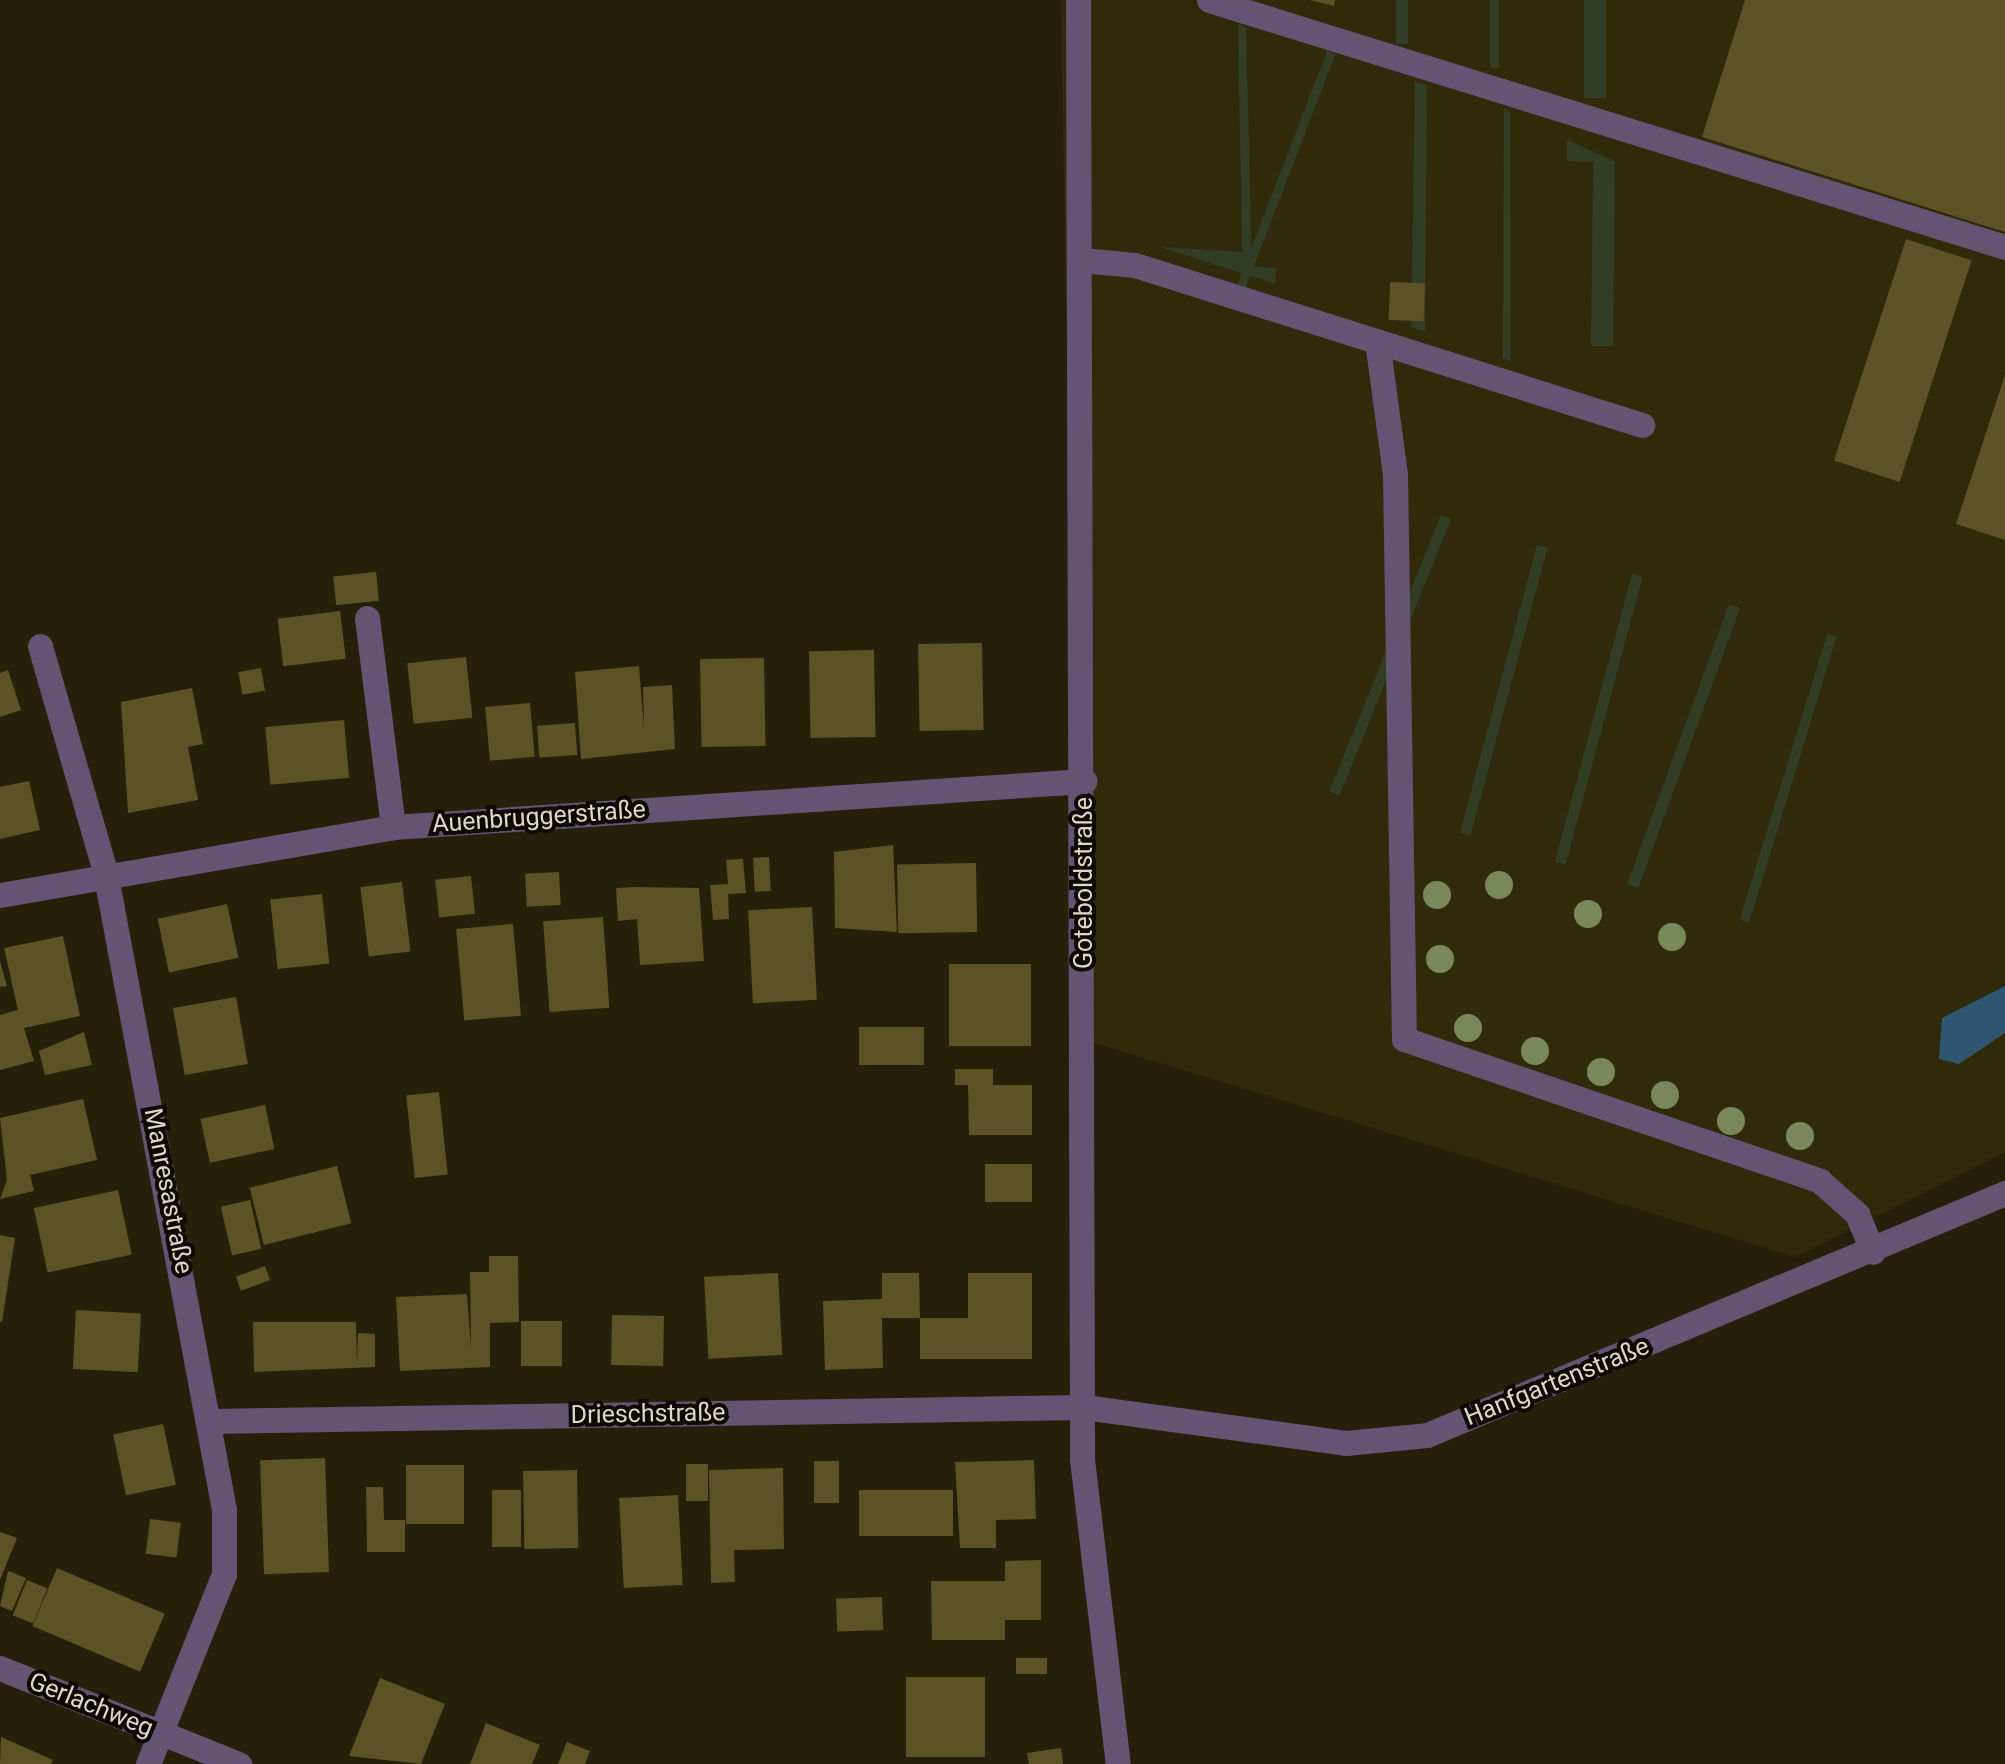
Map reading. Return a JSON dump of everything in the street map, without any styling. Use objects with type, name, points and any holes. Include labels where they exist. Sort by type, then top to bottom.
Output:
[{"type":"street","name":"Goteboldstraße","points":[[1078,0],[1084,1407],[1098,1637],[1118,1764]]},
{"type":"street","points":[[1208,0],[2005,246]]},
{"type":"street","points":[[1082,260],[1134,265],[1642,425]]},
{"type":"street","points":[[1377,341],[1395,475],[1404,1040],[1820,1181],[1857,1214],[1874,1252]]},
{"type":"street","points":[[367,618],[394,827]]},
{"type":"street","name":"Manresastraße","points":[[40,646],[106,871],[213,1422],[224,1574],[148,1764]]},
{"type":"street","name":"Auenbruggerstraße","points":[[0,895],[106,871],[394,827],[1084,781]]},
{"type":"street","name":"Hanfgartenstraße","points":[[1084,1407],[1346,1443],[1427,1435],[1874,1252],[2005,1193]]},
{"type":"street","name":"Drieschstraße","points":[[213,1422],[1084,1407]]},
{"type":"street","name":"Gerlachweg","points":[[0,1668],[239,1764]]},
{"type":"shaded area","points":[[1061,0],[2005,0],[2005,1152],[1795,1257],[1078,1038]]},
{"type":"green space","points":[[1396,0],[1408,0],[1408,44],[1396,44]]},
{"type":"green space","points":[[1490,0],[1499,0],[1499,68],[1490,68]]},
{"type":"green space","points":[[1584,0],[1606,0],[1606,98],[1584,98]]},
{"type":"green space","points":[[1238,24],[1246,27],[1252,266],[1276,268],[1275,284],[1160,247],[1242,252]]},
{"type":"green space","points":[[1327,51],[1335,54],[1246,288],[1237,284]]},
{"type":"green space","points":[[1415,82],[1427,85],[1425,332],[1411,327]]},
{"type":"green space","points":[[1504,109],[1510,112],[1511,361],[1503,358]]},
{"type":"green space","points":[[1567,140],[1615,161],[1613,346],[1591,346],[1593,162],[1567,161]]},
{"type":"green space","points":[[1441,515],[1451,519],[1340,795],[1329,791]]},
{"type":"green space","points":[[1537,545],[1548,548],[1470,836],[1460,833]]},
{"type":"green space","points":[[1632,574],[1643,577],[1565,865],[1555,862]]},
{"type":"green space","points":[[1729,604],[1740,608],[1638,888],[1627,884]]},
{"type":"green space","points":[[1827,634],[1837,637],[1749,923],[1740,920]]},
{"type":"water","points":[[2005,986],[2005,1033],[1959,1064],[1939,1059],[1942,1018]]},
{"type":"building","points":[[1310,0],[1335,0],[1334,6]]},
{"type":"building","points":[[1745,0],[2005,0],[2005,232],[1702,137]]},
{"type":"building","points":[[1906,239],[1972,260],[1900,482],[1834,461]]},
{"type":"building","points":[[1390,282],[1425,283],[1424,321],[1389,320]]},
{"type":"building","points":[[2005,375],[2005,540],[1956,524]]},
{"type":"building","points":[[376,572],[379,601],[336,605],[333,576]]},
{"type":"building","points":[[340,611],[346,659],[283,666],[277,619]]},
{"type":"building","points":[[982,643],[984,730],[920,731],[918,644]]},
{"type":"building","points":[[874,650],[876,737],[811,738],[809,651]]},
{"type":"building","points":[[466,657],[472,718],[414,724],[407,663]]},
{"type":"building","points":[[764,658],[766,746],[702,747],[700,659]]},
{"type":"building","points":[[639,666],[644,729],[643,687],[672,685],[675,749],[581,759],[575,672]]},
{"type":"building","points":[[261,668],[265,691],[242,695],[238,672]]},
{"type":"building","points":[[8,670],[21,710],[0,717],[0,673]]},
{"type":"building","points":[[192,688],[203,744],[188,747],[198,800],[128,813],[121,702]]},
{"type":"building","points":[[530,703],[535,757],[490,761],[485,707]]},
{"type":"building","points":[[344,720],[349,778],[270,785],[265,727]]},
{"type":"building","points":[[575,723],[577,755],[539,758],[537,726]]},
{"type":"building","points":[[29,781],[40,830],[0,839],[0,787]]},
{"type":"building","points":[[893,845],[897,932],[835,928],[834,852]]},
{"type":"building","points":[[769,857],[771,891],[755,892],[753,858]]},
{"type":"building","points":[[743,859],[746,893],[728,894],[729,919],[713,920],[710,885],[728,884],[726,860]]},
{"type":"building","points":[[976,863],[977,932],[898,933],[897,864]]},
{"type":"building","points":[[559,872],[561,905],[527,907],[525,874]]},
{"type":"building","points":[[471,876],[475,914],[439,918],[435,880]]},
{"type":"building","points":[[402,882],[411,951],[369,957],[360,887]]},
{"type":"building","points":[[616,888],[699,888],[704,961],[640,965],[637,919],[618,921]]},
{"type":"building","points":[[322,894],[329,964],[278,969],[270,899]]},
{"type":"building","points":[[227,904],[238,958],[169,973],[158,919]]},
{"type":"building","points":[[812,907],[817,1000],[753,1003],[748,910]]},
{"type":"building","points":[[603,917],[609,1008],[549,1012],[543,921]]},
{"type":"building","points":[[513,924],[521,1016],[464,1021],[456,929]]},
{"type":"building","points":[[63,936],[80,1016],[24,1028],[34,1061],[0,1070],[0,1015],[18,1010],[4,948]]},
{"type":"building","points":[[0,961],[7,986],[0,987]]},
{"type":"building","points":[[949,964],[1031,964],[1031,1046],[949,1046]]},
{"type":"building","points":[[236,997],[248,1064],[185,1075],[173,1008]]},
{"type":"building","points":[[859,1027],[924,1027],[924,1065],[859,1065]]},
{"type":"building","points":[[84,1032],[92,1065],[45,1075],[39,1051]]},
{"type":"building","points":[[955,1069],[993,1069],[993,1085],[1032,1085],[1032,1135],[969,1135],[968,1085],[955,1085]]},
{"type":"building","points":[[439,1092],[448,1175],[415,1178],[406,1095]]},
{"type":"building","points":[[83,1099],[97,1160],[30,1175],[34,1191],[0,1199],[7,1180],[0,1118]]},
{"type":"building","points":[[265,1105],[274,1149],[210,1163],[200,1119]]},
{"type":"building","points":[[985,1164],[1032,1164],[1032,1202],[985,1202]]},
{"type":"building","points":[[337,1166],[351,1223],[264,1245],[250,1188]]},
{"type":"building","points":[[118,1190],[132,1255],[48,1272],[34,1208]]},
{"type":"building","points":[[250,1200],[261,1249],[232,1255],[221,1207]]},
{"type":"building","points":[[0,1235],[15,1238],[2,1322],[0,1322]]},
{"type":"building","points":[[489,1256],[518,1256],[519,1322],[490,1323],[490,1367],[400,1371],[396,1297],[467,1294],[471,1348],[470,1272],[489,1272]]},
{"type":"building","points":[[265,1266],[270,1280],[241,1291],[236,1277]]},
{"type":"building","points":[[778,1273],[782,1355],[708,1359],[704,1277]]},
{"type":"building","points":[[882,1273],[919,1273],[920,1318],[882,1318],[883,1368],[825,1370],[823,1301],[882,1299]]},
{"type":"building","points":[[968,1273],[1032,1273],[1032,1359],[920,1359],[920,1318],[968,1318]]},
{"type":"building","points":[[76,1310],[141,1313],[138,1372],[73,1369]]},
{"type":"building","points":[[612,1315],[664,1316],[663,1366],[611,1365]]},
{"type":"building","points":[[521,1321],[562,1321],[562,1366],[521,1366]]},
{"type":"building","points":[[253,1322],[356,1322],[357,1363],[358,1333],[375,1334],[375,1367],[254,1372]]},
{"type":"building","points":[[163,1424],[176,1485],[126,1495],[113,1435]]},
{"type":"building","points":[[325,1458],[329,1572],[264,1574],[260,1460]]},
{"type":"building","points":[[1034,1460],[1036,1519],[996,1520],[996,1548],[960,1548],[955,1462]]},
{"type":"building","points":[[814,1461],[839,1461],[839,1503],[814,1503]]},
{"type":"building","points":[[686,1464],[708,1464],[708,1501],[686,1501]]},
{"type":"building","points":[[406,1465],[464,1465],[464,1524],[406,1524]]},
{"type":"building","points":[[783,1468],[784,1549],[734,1550],[735,1582],[711,1583],[709,1470]]},
{"type":"building","points":[[577,1470],[578,1548],[524,1549],[523,1471]]},
{"type":"building","points":[[366,1487],[383,1487],[384,1520],[405,1520],[405,1552],[367,1552]]},
{"type":"building","points":[[492,1490],[521,1490],[521,1547],[492,1547]]},
{"type":"building","points":[[859,1490],[953,1490],[953,1536],[859,1536]]},
{"type":"building","points":[[678,1495],[683,1585],[624,1588],[619,1498]]},
{"type":"building","points":[[150,1519],[181,1523],[177,1558],[146,1554]]},
{"type":"building","points":[[0,1532],[17,1538],[0,1580]]},
{"type":"building","points":[[1041,1560],[1041,1620],[1005,1620],[1005,1640],[932,1640],[931,1581],[1005,1581],[1005,1561]]},
{"type":"building","points":[[57,1568],[165,1614],[140,1672],[32,1626]]},
{"type":"building","points":[[8,1571],[26,1578],[12,1611],[0,1606]]},
{"type":"building","points":[[27,1580],[47,1588],[33,1623],[13,1615]]},
{"type":"building","points":[[882,1597],[883,1630],[837,1632],[836,1599]]},
{"type":"building","points":[[1016,1658],[1047,1658],[1047,1674],[1016,1674]]},
{"type":"building","points":[[906,1677],[985,1677],[985,1757],[906,1757]]},
{"type":"building","points":[[380,1678],[445,1704],[421,1764],[349,1756]]},
{"type":"building","points":[[486,1723],[540,1745],[532,1764],[470,1764]]},
{"type":"building","points":[[1,1737],[53,1760],[51,1764],[0,1764]]},
{"type":"building","points":[[567,1742],[590,1751],[585,1764],[558,1764]]},
{"type":"building","points":[[1061,1748],[1063,1764],[1029,1764],[1027,1753]]}]
